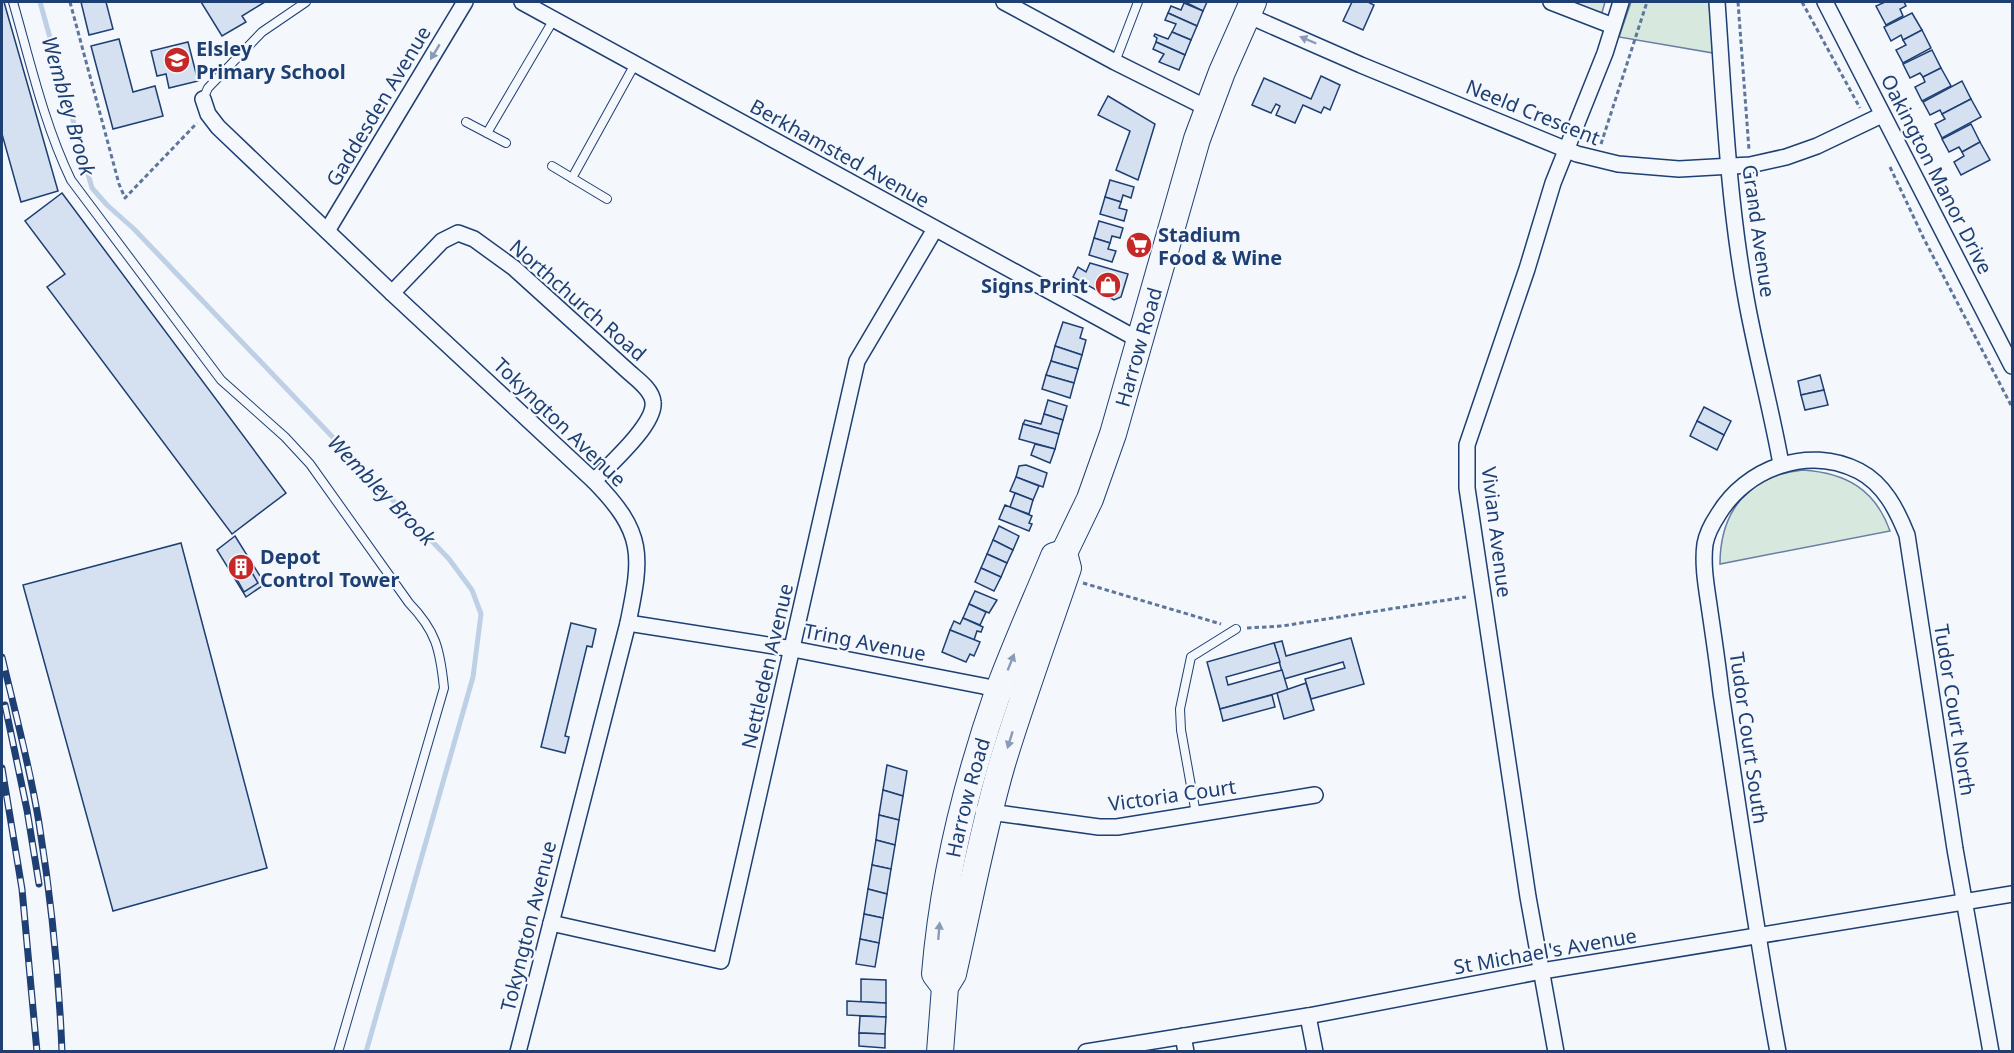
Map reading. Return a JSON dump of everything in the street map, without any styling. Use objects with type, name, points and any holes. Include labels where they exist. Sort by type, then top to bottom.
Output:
[{"type":"main road","name":"Harrow Road","points":[[945,987],[935,974],[939,920],[963,807],[1011,694],[1054,556],[1065,565],[1090,499],[1109,444],[1207,108],[1250,8]]},
{"type":"main road","name":"Harrow Road","points":[[940,1052],[945,987],[953,974],[989,812],[1011,694]]},
{"type":"street","name":"Gaddesden Avenue","points":[[327,231],[465,2]]},
{"type":"street","name":"Berkhamsted Avenue","points":[[522,2],[1139,340]]},
{"type":"street","points":[[1004,2],[1115,62],[1207,108]]},
{"type":"street","points":[[1551,2],[1613,26]]},
{"type":"street","name":"Vivian Avenue","points":[[1556,1052],[1528,897],[1467,488],[1467,445],[1565,149],[1605,53],[1622,2]]},
{"type":"street","name":"Grand Avenue","points":[[1717,2],[1728,167],[1746,298],[1781,464]]},
{"type":"street","name":"Oakington Manor Drive","points":[[1825,2],[1876,119],[2013,366]]},
{"type":"street","name":"Neeld Crescent","points":[[1250,8],[1360,65],[1596,160],[1650,168],[1750,165],[1786,157],[1817,146],[1876,119]]},
{"type":"street","name":"Tokyngton Avenue","points":[[203,99],[207,114],[218,127],[614,501],[634,537],[637,554],[636,582],[628,623],[518,1052]]},
{"type":"street","name":"Nettleden Avenue","points":[[551,923],[721,961],[858,361],[935,229]]},
{"type":"street","name":"Northchurch Road","points":[[392,293],[442,241],[458,233],[474,239],[514,268],[630,373],[648,390],[653,402],[650,416],[640,431],[594,481]]},
{"type":"street","name":"Tudor Court North","points":[[1781,464],[1813,460],[1840,464],[1860,471],[1877,484],[1894,505],[1907,535],[1964,902],[1991,1052]]},
{"type":"street","name":"Tudor Court South","points":[[1778,1052],[1763,969],[1760,936],[1745,852],[1708,602],[1705,543],[1709,529],[1725,503],[1737,489],[1754,476],[1781,464]]},
{"type":"street","name":"Tring Avenue","points":[[628,623],[793,649],[983,686],[1011,694]]},
{"type":"street","name":"Victoria Court","points":[[963,807],[1099,827],[1315,795]]},
{"type":"street","name":"St Michael's Avenue","points":[[1086,1052],[1308,1016],[1542,971],[2013,894]]},
{"type":"street","points":[[1308,1016],[1315,1052]]},
{"type":"street","points":[[1183,1036],[1186,1052]]},
{"type":"lane","points":[[13,2],[61,160],[71,180],[221,380],[285,437],[310,464],[409,603],[427,622],[438,650],[444,688],[338,1052]]},
{"type":"lane","points":[[203,99],[208,88],[262,32],[306,2]]},
{"type":"lane","points":[[1115,62],[1138,2]]},
{"type":"lane","points":[[487,133],[554,19]]},
{"type":"lane","points":[[572,178],[635,64]]},
{"type":"lane","points":[[466,122],[506,143]]},
{"type":"lane","points":[[552,166],[607,199]]},
{"type":"lane","points":[[1196,814],[1181,730],[1180,709],[1186,677],[1191,657],[1236,629]]},
{"type":"path","points":[[70,2],[119,184],[125,198],[207,114]]},
{"type":"path","points":[[1596,160],[1647,2]]},
{"type":"path","points":[[1738,2],[1752,219]]},
{"type":"path","points":[[1802,2],[1852,97],[1876,119]]},
{"type":"path","points":[[1889,165],[1924,239],[2013,407]]},
{"type":"path","points":[[1065,565],[1236,629],[1282,626],[1483,594]]},
{"type":"shaded area","points":[[1566,2],[1605,2],[1601,16]]},
{"type":"shaded area","points":[[1631,2],[1709,2],[1713,53],[1619,37]]},
{"type":"shaded area","points":[[1803,470],[1833,475],[1857,486],[1876,504],[1890,531],[1720,564],[1725,528],[1741,499],[1767,479]]},
{"type":"building","points":[[2,2],[4,2],[58,191],[21,202],[2,134]]},
{"type":"building","points":[[81,2],[106,2],[113,29],[89,35]]},
{"type":"building","points":[[201,2],[265,2],[242,16],[246,22],[222,36]]},
{"type":"building","points":[[1185,2],[1207,2],[1203,11]]},
{"type":"building","points":[[1352,2],[1368,2],[1374,5],[1363,30],[1343,21]]},
{"type":"building","points":[[1885,2],[1904,2],[1906,6],[1900,9],[1903,16],[1886,25],[1876,6]]},
{"type":"building","points":[[1184,3],[1203,11],[1197,26],[1168,13],[1171,6],[1181,10]]},
{"type":"building","points":[[1168,13],[1197,26],[1191,40],[1172,32],[1176,24],[1165,20]]},
{"type":"building","points":[[1912,13],[1922,30],[1903,40],[1901,35],[1891,41],[1884,27]]},
{"type":"building","points":[[1922,30],[1931,48],[1903,63],[1896,50],[1906,45],[1903,40]]},
{"type":"building","points":[[1172,32],[1191,40],[1185,55],[1156,42],[1155,34],[1168,39]]},
{"type":"building","points":[[119,39],[133,92],[155,86],[163,116],[113,129],[91,46]]},
{"type":"building","points":[[188,42],[198,81],[169,88],[166,74],[157,76],[151,51]]},
{"type":"building","points":[[1156,42],[1185,55],[1179,70],[1159,62],[1164,54],[1153,49]]},
{"type":"building","points":[[1932,50],[1941,68],[1923,77],[1920,73],[1910,78],[1903,64]]},
{"type":"building","points":[[1941,68],[1951,86],[1922,101],[1915,87],[1925,82],[1923,77]]},
{"type":"building","points":[[1321,76],[1340,85],[1330,110],[1324,107],[1321,113],[1303,105],[1295,123],[1276,115],[1280,106],[1276,104],[1271,113],[1252,105],[1264,78],[1311,99]]},
{"type":"building","points":[[1962,81],[1971,99],[1942,114],[1940,110],[1930,115],[1923,102]]},
{"type":"building","points":[[1108,96],[1155,124],[1138,180],[1116,170],[1130,131],[1098,115]]},
{"type":"building","points":[[1971,99],[1981,117],[1942,138],[1935,124],[1945,119],[1942,114]]},
{"type":"building","points":[[1971,124],[1980,142],[1962,152],[1959,147],[1949,152],[1942,139]]},
{"type":"building","points":[[1980,142],[1990,160],[1961,175],[1954,162],[1964,156],[1962,152]]},
{"type":"building","points":[[1110,180],[1134,187],[1131,198],[1123,195],[1121,202],[1105,197]]},
{"type":"building","points":[[62,193],[286,493],[232,534],[47,287],[65,274],[25,221]]},
{"type":"building","points":[[1105,197],[1121,202],[1119,208],[1127,210],[1124,221],[1100,214]]},
{"type":"building","points":[[1099,221],[1123,228],[1120,238],[1112,236],[1110,243],[1094,238]]},
{"type":"building","points":[[1094,238],[1110,243],[1108,249],[1116,251],[1112,262],[1089,255]]},
{"type":"building","points":[[1090,263],[1128,274],[1121,297],[1114,300],[1073,277],[1078,267],[1086,272]]},
{"type":"building","points":[[1063,322],[1083,328],[1080,338],[1086,340],[1082,355],[1055,346]]},
{"type":"building","points":[[1055,346],[1082,355],[1078,369],[1051,361]]},
{"type":"building","points":[[1051,361],[1078,369],[1074,383],[1046,375]]},
{"type":"building","points":[[1046,375],[1074,383],[1070,398],[1042,389]]},
{"type":"building","points":[[1820,375],[1824,390],[1801,395],[1798,381]]},
{"type":"building","points":[[1824,390],[1828,405],[1805,410],[1801,395]]},
{"type":"building","points":[[1048,400],[1067,406],[1063,420],[1044,414]]},
{"type":"building","points":[[1704,407],[1731,421],[1724,435],[1697,421]]},
{"type":"building","points":[[1044,414],[1063,420],[1059,434],[1023,424],[1025,420],[1041,424]]},
{"type":"building","points":[[1697,421],[1724,435],[1717,450],[1690,436]]},
{"type":"building","points":[[1023,424],[1059,434],[1055,449],[1019,439]]},
{"type":"building","points":[[1035,444],[1055,449],[1050,463],[1031,455]]},
{"type":"building","points":[[1026,465],[1047,473],[1043,487],[1016,477],[1019,466]]},
{"type":"building","points":[[1016,477],[1039,486],[1033,500],[1010,491]]},
{"type":"building","points":[[1015,493],[1033,500],[1029,514],[1010,507]]},
{"type":"building","points":[[1005,505],[1032,516],[1029,531],[999,519]]},
{"type":"building","points":[[999,526],[1019,536],[1013,550],[993,540]]},
{"type":"building","name":"Depot Control Tower","points":[[235,536],[265,584],[246,597],[217,550]]},
{"type":"building","points":[[993,540],[1013,550],[1007,563],[987,554]]},
{"type":"building","points":[[181,543],[267,868],[113,911],[23,585]]},
{"type":"building","points":[[987,554],[1007,563],[1001,577],[981,568]]},
{"type":"building","points":[[247,564],[258,583],[244,592],[233,572]]},
{"type":"building","points":[[981,568],[1001,577],[994,591],[975,582]]},
{"type":"building","points":[[975,591],[997,600],[989,613],[969,604]]},
{"type":"building","points":[[969,604],[986,612],[980,625],[963,618]]},
{"type":"building","points":[[963,618],[983,627],[981,632],[977,631],[974,640],[950,630],[954,621],[960,624]]},
{"type":"building","points":[[571,623],[596,629],[592,647],[587,646],[565,736],[569,737],[565,753],[541,747]]},
{"type":"building","points":[[950,630],[980,642],[974,656],[970,654],[966,662],[942,652]]},
{"type":"building","points":[[1351,638],[1364,684],[1311,699],[1305,679],[1345,668],[1343,662],[1284,679],[1274,643],[1282,641],[1286,656]]},
{"type":"building","points":[[1274,643],[1280,662],[1226,677],[1228,685],[1282,670],[1288,690],[1220,709],[1207,662]]},
{"type":"building","points":[[1306,683],[1314,710],[1284,719],[1277,693]]},
{"type":"building","points":[[1272,695],[1275,707],[1223,721],[1220,709]]},
{"type":"building","points":[[887,765],[907,771],[903,796],[883,790]]},
{"type":"building","points":[[883,790],[903,796],[899,820],[879,815]]},
{"type":"building","points":[[879,815],[899,820],[895,845],[876,840]]},
{"type":"building","points":[[876,840],[895,845],[891,869],[872,865]]},
{"type":"building","points":[[872,865],[891,869],[887,894],[868,889]]},
{"type":"building","points":[[868,889],[887,894],[883,918],[864,914]]},
{"type":"building","points":[[864,914],[883,918],[879,943],[860,939]]},
{"type":"building","points":[[860,939],[879,943],[875,967],[856,964]]},
{"type":"building","points":[[861,979],[886,980],[886,1003],[861,1002]]},
{"type":"building","points":[[847,1001],[886,1003],[886,1017],[847,1015]]},
{"type":"building","points":[[860,1016],[886,1017],[885,1034],[859,1033]]},
{"type":"building","points":[[859,1033],[885,1034],[885,1048],[859,1046]]},
{"type":"waterway","name":"Wembley Brook","points":[[40,2],[92,188],[134,229],[449,559],[472,590],[481,614],[473,677],[366,1052]]},
{"type":"railway","points":[[2,657],[39,823],[57,965],[62,1052]]},
{"type":"railway","points":[[5,705],[27,810],[39,884]]},
{"type":"railway","points":[[2,768],[22,889],[37,1052]]},
{"type":"place","name":"Elsley Primary School","points":[[177,60]]},
{"type":"place","name":"Stadium Food & Wine","points":[[1139,245]]},
{"type":"place","name":"Signs Print","points":[[1108,285]]},
{"type":"place","name":"Depot Control Tower","points":[[241,567]]}]
